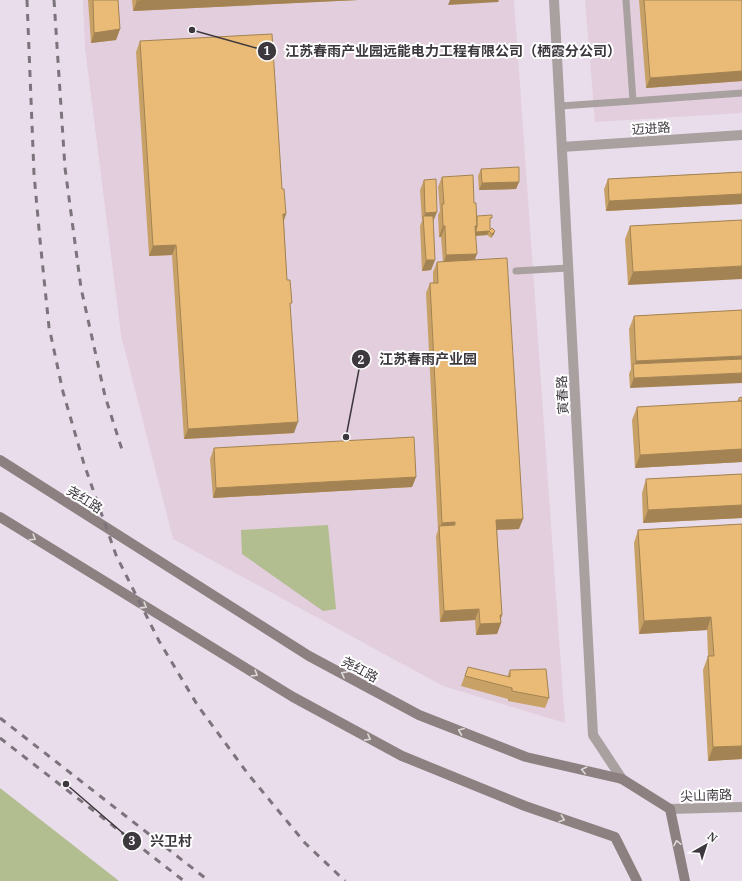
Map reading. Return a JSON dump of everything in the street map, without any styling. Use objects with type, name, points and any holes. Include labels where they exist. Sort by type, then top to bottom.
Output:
[{"type":"main road","name":"尧红路","points":[[0,460],[309,656],[419,715],[526,757],[622,779],[670,809]]},
{"type":"main road","points":[[0,517],[293,697],[402,756],[526,806],[615,837],[637,881]]},
{"type":"main road","points":[[670,809],[685,881]]},
{"type":"street","name":"寅春路","points":[[554,0],[592,735],[622,779]]},
{"type":"street","name":"迈进路","points":[[562,147],[742,134]]},
{"type":"street","name":"尖山南路","points":[[670,809],[742,807]]},
{"type":"lane","points":[[626,0],[633,101]]},
{"type":"lane","points":[[560,106],[742,94]]},
{"type":"lane","points":[[516,271],[568,268]]},
{"type":"shaded area","points":[[83,0],[514,0],[565,723],[443,686],[173,539],[121,335],[85,48]]},
{"type":"shaded area","points":[[585,0],[742,0],[742,113],[595,122]]},
{"type":"green space","points":[[328,525],[336,609],[323,611],[242,554],[241,530]]},
{"type":"green space","points":[[0,788],[119,881],[0,881]]},
{"type":"building","points":[[93,0],[118,0],[120,29],[94,33]]},
{"type":"building","points":[[644,0],[742,0],[742,71],[650,78]]},
{"type":"building","points":[[272,34],[282,189],[284,189],[286,214],[283,214],[287,280],[290,280],[292,303],[290,303],[298,422],[188,429],[176,245],[153,246],[140,41]]},
{"type":"building","points":[[519,167],[519,182],[482,183],[481,169]]},
{"type":"building","points":[[742,172],[742,194],[609,201],[608,179]]},
{"type":"building","points":[[473,175],[474,203],[476,203],[477,226],[475,226],[477,254],[446,255],[445,226],[443,226],[442,204],[444,204],[442,177]]},
{"type":"building","points":[[436,179],[437,212],[425,213],[424,180]]},
{"type":"building","points":[[492,215],[492,218],[490,218],[490,230],[492,228],[495,231],[492,234],[489,231],[476,232],[477,216]]},
{"type":"building","points":[[423,216],[433,216],[435,260],[426,260]]},
{"type":"building","points":[[742,220],[742,266],[633,272],[630,226]]},
{"type":"building","points":[[507,258],[523,519],[496,520],[502,615],[500,615],[501,623],[480,624],[479,609],[444,611],[439,526],[455,525],[455,522],[442,523],[430,283],[438,283],[437,262]]},
{"type":"building","points":[[742,310],[742,356],[636,361],[634,316]]},
{"type":"building","points":[[742,359],[742,373],[634,378],[633,364]]},
{"type":"building","points":[[742,397],[742,401],[739,401],[739,398]]},
{"type":"building","points":[[742,401],[742,449],[640,455],[637,407]]},
{"type":"building","points":[[414,437],[416,477],[216,488],[214,448]]},
{"type":"building","points":[[742,474],[742,505],[648,510],[646,479]]},
{"type":"building","points":[[742,524],[742,746],[713,747],[708,656],[714,656],[711,617],[644,621],[638,530]]},
{"type":"building","points":[[468,667],[510,677],[510,670],[546,669],[549,698],[512,691],[512,688],[465,676]]},
{"type":"railway","points":[[27,0],[34,174],[49,327],[63,392],[84,464],[116,555],[159,641],[198,706],[248,774],[305,843],[345,881]]},
{"type":"railway","points":[[54,0],[65,168],[81,288],[105,396],[123,453]]},
{"type":"railway","points":[[0,718],[209,881]]},
{"type":"railway","points":[[0,738],[184,881]]},
{"type":"place","name":"江苏春雨产业园远能电力工程有限公司（栖霞分公司）","points":[[192,30]]},
{"type":"place","name":"江苏春雨产业园","points":[[346,437]]},
{"type":"place","name":"兴卫村","points":[[66,784]]}]
